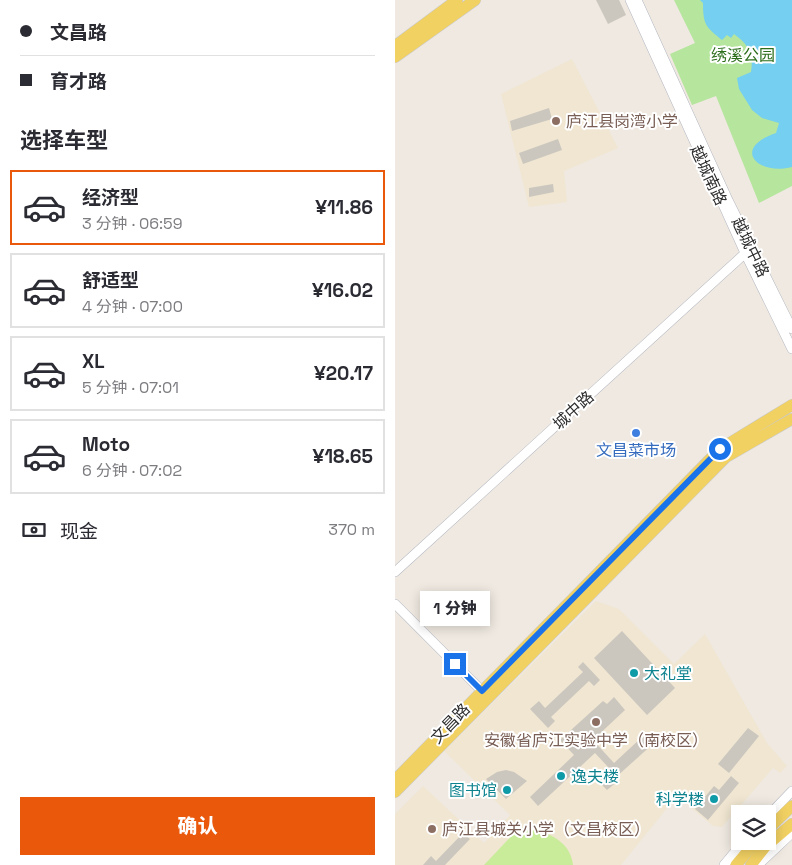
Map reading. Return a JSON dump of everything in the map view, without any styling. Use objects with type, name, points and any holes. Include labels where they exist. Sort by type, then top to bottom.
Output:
[{"type":"main road","points":[[395,46],[457,0]]},
{"type":"main road","points":[[395,57],[475,0]]},
{"type":"main road","name":"文昌路","points":[[395,780],[720,449],[792,405]]},
{"type":"main road","name":"文昌路","points":[[395,792],[726,457],[792,419]]},
{"type":"main road","points":[[776,821],[792,806]]},
{"type":"main road","points":[[751,865],[765,847],[792,824]]},
{"type":"main road","points":[[736,865],[748,850]]},
{"type":"street","name":"越城南路","points":[[630,0],[748,250],[792,349]]},
{"type":"street","name":"越城中路","points":[[637,0],[748,250],[792,330]]},
{"type":"street","name":"城中路","points":[[395,572],[748,250]]},
{"type":"street","points":[[395,604],[482,691]]},
{"type":"street","points":[[776,808],[792,791]]},
{"type":"street","points":[[758,865],[792,833]]},
{"type":"street","points":[[724,865],[736,850]]},
{"type":"shaded area","name":"庐江县岗湾小学","points":[[572,59],[618,148],[564,171],[567,202],[529,207],[501,94]]},
{"type":"shaded area","name":"安徽省庐江实验中学（南校区）","points":[[596,601],[619,609],[674,664],[705,634],[767,743],[787,766],[780,773],[773,768],[741,805],[731,805],[731,817],[722,827],[713,826],[677,796],[621,865],[395,865],[395,814],[423,786],[484,843],[510,815],[444,751]]},
{"type":"green space","name":"绣溪公园","points":[[674,0],[792,0],[792,186],[759,203],[716,96],[692,105],[670,54],[695,43]]},
{"type":"green space","points":[[520,827],[546,833],[561,842],[567,848],[573,865],[484,865]]},
{"type":"water","points":[[700,0],[792,0],[792,167],[769,168],[754,159],[752,153],[754,146],[762,139],[776,133],[779,123],[762,118],[752,110],[739,89],[737,78],[751,72],[752,60],[749,50],[734,34],[731,38],[727,35],[722,40],[712,32],[705,21],[703,3]]},
{"type":"building","points":[[596,0],[619,0],[626,15],[608,24]]},
{"type":"building","points":[[549,108],[552,119],[512,131],[510,121]]},
{"type":"building","points":[[558,139],[562,150],[523,164],[519,153]]},
{"type":"building","points":[[553,184],[554,192],[529,197],[529,188]]},
{"type":"building","name":"大礼堂","points":[[622,631],[675,688],[647,715],[594,658]]},
{"type":"building","points":[[583,662],[600,680],[594,686],[589,681],[551,717],[555,721],[548,728],[530,709],[539,701],[545,708],[583,672],[578,667]]},
{"type":"building","points":[[614,697],[625,710],[593,740],[614,763],[641,738],[648,736],[654,743],[615,778],[618,781],[607,790],[599,782],[607,774],[605,772],[609,768],[595,753],[538,806],[530,797],[574,755],[560,740],[603,701],[607,704]]},
{"type":"building","points":[[748,728],[759,736],[729,773],[718,764]]},
{"type":"building","name":"图书馆","points":[[506,770],[514,772],[527,781],[506,799],[486,779],[497,772]]},
{"type":"building","name":"科学楼","points":[[731,776],[739,783],[708,820],[695,809],[714,786],[719,790]]},
{"type":"building","points":[[463,833],[470,839],[445,865],[423,865],[431,856],[436,861]]},
{"type":"place","name":"庐江县岗湾小学","points":[[556,121]]},
{"type":"place","name":"文昌菜市场","points":[[636,433]]},
{"type":"place","name":"大礼堂","points":[[634,673]]},
{"type":"place","name":"安徽省庐江实验中学（南校区）","points":[[596,722]]},
{"type":"place","name":"逸夫楼","points":[[561,776]]},
{"type":"place","name":"图书馆","points":[[507,790]]},
{"type":"place","name":"科学楼","points":[[714,799]]},
{"type":"place","name":"庐江县城关小学（文昌校区）","points":[[432,829]]},
{"type":"route","points":[[455,664],[482,691],[720,449]]}]
